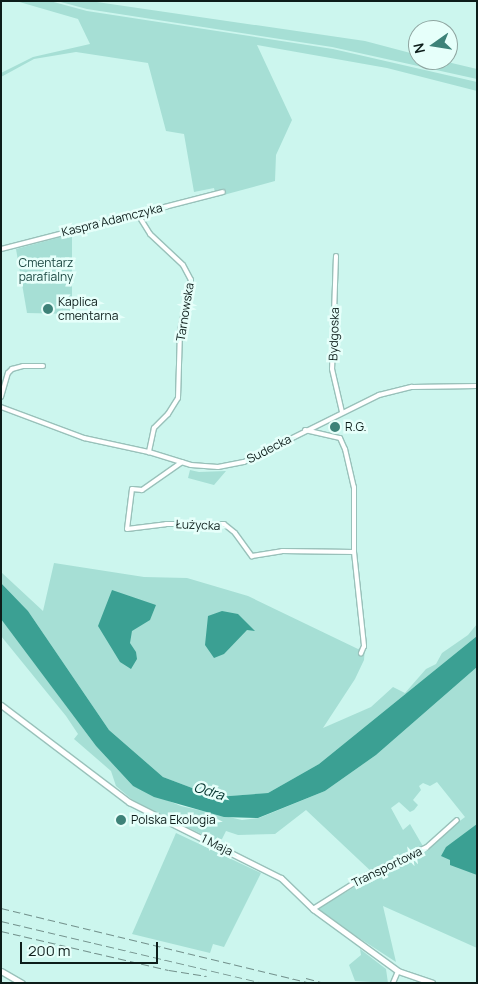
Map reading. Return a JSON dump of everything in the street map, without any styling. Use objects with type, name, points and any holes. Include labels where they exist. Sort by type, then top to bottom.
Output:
[{"type":"street","name":"Kaspra Adamczyka","points":[[1,249],[223,192]]},
{"type":"street","name":"Tarnowska","points":[[137,213],[150,234],[183,265],[191,280],[180,331],[178,398],[168,414],[154,428],[150,452]]},
{"type":"street","name":"Bydgoska","points":[[336,256],[332,369],[342,412]]},
{"type":"street","points":[[1,397],[12,369],[23,366],[43,366]]},
{"type":"street","name":"Sudecka","points":[[1,407],[84,438],[150,452],[182,462],[218,467],[244,462],[342,412],[397,389],[477,386]]},
{"type":"street","points":[[305,430],[340,438],[345,449],[354,487],[354,552],[364,646],[361,653]]},
{"type":"street","name":"Łużycka","points":[[182,462],[142,490],[132,489],[127,529],[166,524],[224,524],[235,533],[252,556],[282,551],[354,552]]},
{"type":"street","name":"1 Maja","points":[[1,705],[94,772],[129,802],[281,878],[313,909],[398,971],[432,983]]},
{"type":"street","name":"Transportowa","points":[[313,909],[367,875],[427,847],[457,820]]},
{"type":"street","points":[[1,970],[22,983]]},
{"type":"street","points":[[393,983],[398,971]]},
{"type":"green space","points":[[16,1],[50,1],[87,11],[333,49],[408,66],[408,70],[425,70],[477,82],[477,91],[387,68],[257,45],[292,120],[276,155],[275,181],[216,197],[214,188],[194,192],[184,134],[166,131],[148,63],[76,52],[34,59],[1,77],[1,73],[33,57],[90,44],[78,19]]},
{"type":"green space","points":[[57,1],[90,1],[365,41],[408,52],[408,64],[332,47],[87,9]]},
{"type":"green space","points":[[458,64],[477,69],[477,79],[436,70],[458,70]]},
{"type":"green space","name":"Cmentarz parafialny","points":[[72,234],[72,314],[27,313],[16,249]]},
{"type":"green space","points":[[190,470],[199,472],[226,471],[214,485],[188,478]]},
{"type":"green space","points":[[54,563],[144,577],[187,578],[248,596],[358,649],[365,647],[364,660],[355,679],[323,728],[371,707],[393,687],[405,693],[426,669],[436,664],[442,653],[468,635],[477,624],[477,636],[319,764],[268,793],[216,797],[163,777],[109,730],[28,611],[1,583],[1,572],[43,611]]},
{"type":"green space","points":[[1,618],[96,746],[133,786],[181,806],[242,820],[259,818],[325,791],[376,755],[477,667],[477,948],[383,906],[396,962],[319,912],[319,908],[375,875],[306,810],[275,834],[238,835],[226,831],[220,843],[135,802],[116,786],[111,771],[74,739],[78,734],[66,716],[1,636]],"holes":[[[437,782],[465,817],[424,848],[410,824],[403,830],[391,808],[399,802],[410,812],[414,810],[418,805],[413,800],[421,790],[419,786],[423,783],[430,786]]]},
{"type":"green space","points":[[176,833],[261,873],[224,947],[213,944],[210,953],[132,934]]},
{"type":"green space","points":[[360,949],[386,969],[388,983],[355,981],[349,965],[361,955]]},
{"type":"shaded area","points":[[1,583],[28,611],[109,730],[163,777],[216,797],[268,793],[319,764],[477,636],[477,667],[376,755],[325,791],[258,818],[224,817],[154,797],[133,786],[96,746],[1,619]]},
{"type":"shaded area","points":[[112,590],[156,605],[150,620],[132,631],[130,643],[136,652],[137,659],[131,669],[120,662],[98,626]]},
{"type":"shaded area","points":[[222,611],[238,614],[255,631],[247,630],[224,654],[214,658],[205,645],[208,616]]},
{"type":"shaded area","points":[[477,824],[477,875],[450,865],[450,860],[441,856],[446,847]]},
{"type":"railway","points":[[1,908],[312,983]]},
{"type":"railway","points":[[1,921],[263,983]]},
{"type":"railway","points":[[1,931],[169,970],[207,976]]},
{"type":"railway","points":[[306,978],[325,983]]},
{"type":"place","name":"Kaplica cmentarna","points":[[48,309]]},
{"type":"place","name":"R.G.","points":[[335,427]]},
{"type":"place","name":"Polska Ekologia","points":[[121,820]]},
{"type":"water label","name":"Odra","points":[[209,791]]}]
